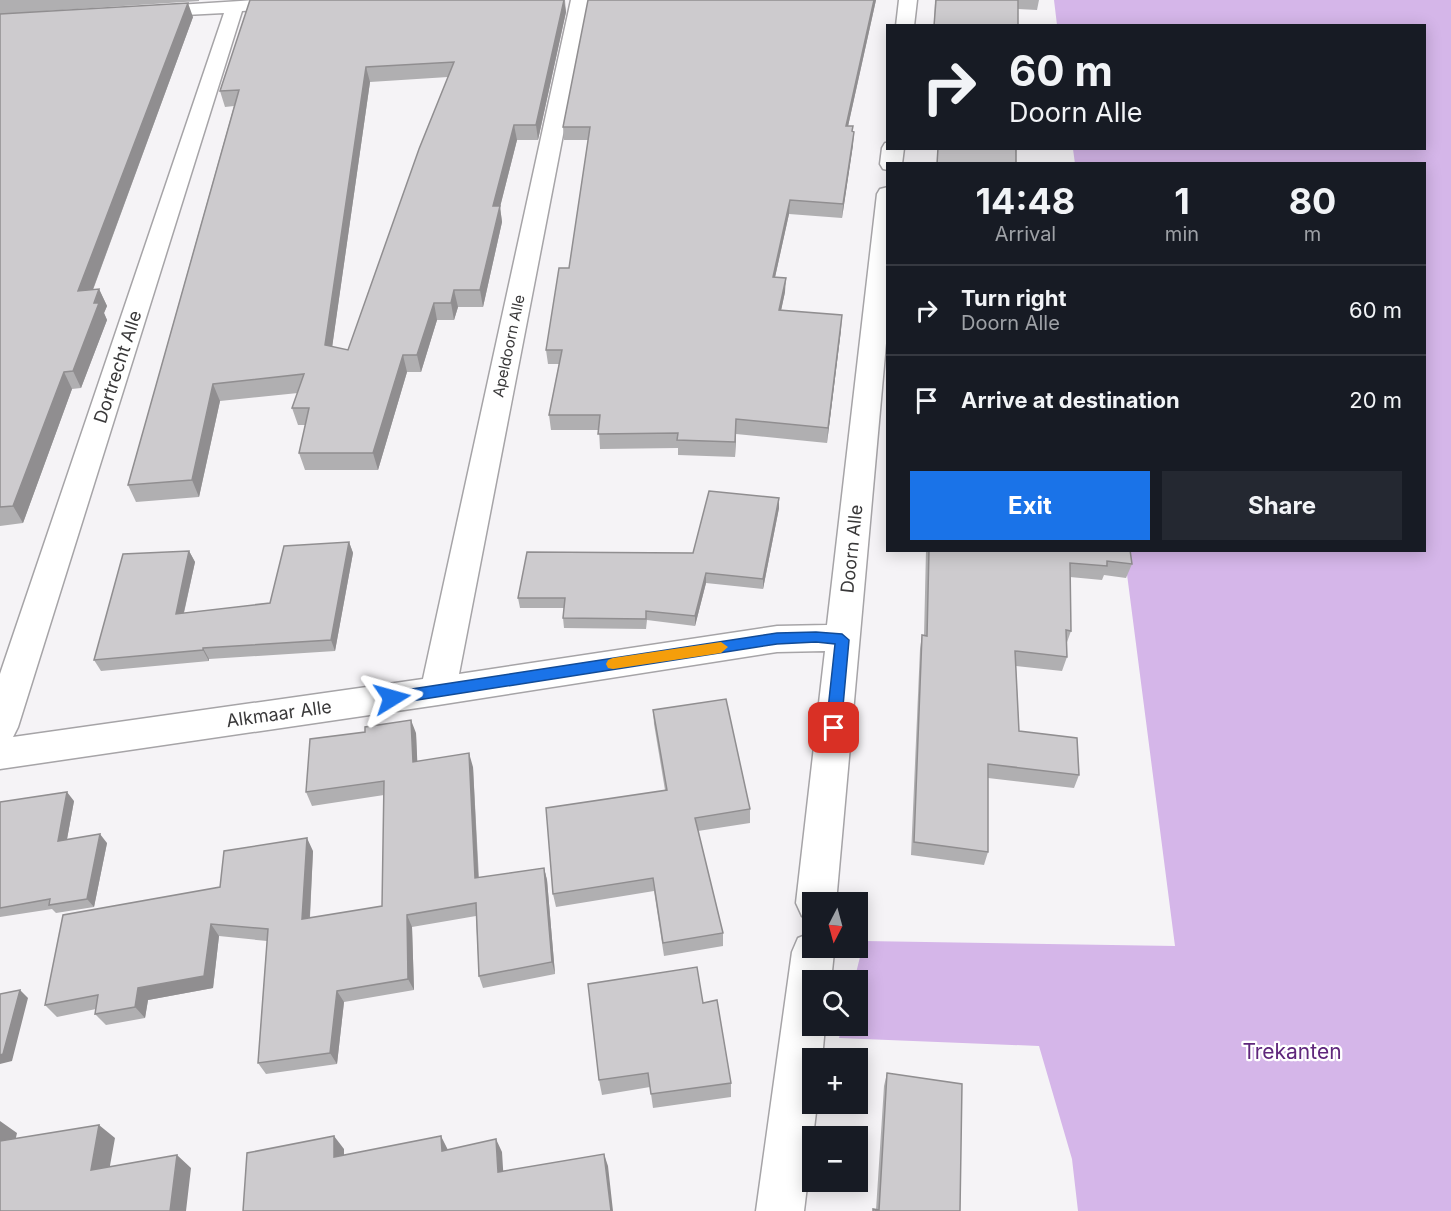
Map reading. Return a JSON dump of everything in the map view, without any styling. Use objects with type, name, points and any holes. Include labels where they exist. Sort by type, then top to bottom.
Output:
[{"type":"street","points":[[129,13],[235,7],[262,3],[345,0]]},
{"type":"street","name":"Apeldoorn Alle","points":[[438,691],[580,0]]},
{"type":"street","points":[[905,24],[908,0]]},
{"type":"street","name":"Dortrecht Alle","points":[[0,727],[235,7]]},
{"type":"street","name":"Doorn Alle","points":[[817,892],[886,213]]},
{"type":"street","name":"Alkmaar Alle","points":[[0,754],[438,691],[777,639],[816,637],[842,640]]},
{"type":"street","points":[[780,1211],[812,958]]},
{"type":"green space","name":"Trekanten","points":[[1054,0],[1451,0],[1451,1211],[1078,1211],[1072,1159],[1039,1046],[839,1038],[840,1036],[868,1036],[868,970],[857,970],[860,958],[868,958],[868,941],[1175,946],[1124,552],[1426,552],[1426,162],[1075,162],[1073,150],[1426,150],[1426,24],[1057,24]]},
{"type":"building","points":[[250,0],[564,0],[536,125],[514,125],[493,206],[500,206],[480,290],[454,290],[451,303],[434,303],[417,355],[403,355],[373,453],[299,453],[309,408],[292,408],[304,374],[213,384],[192,480],[128,485],[239,90],[220,91]],"holes":[[[454,62],[419,149],[348,350],[325,345],[366,67]]]},
{"type":"building","points":[[588,0],[874,0],[846,126],[853,126],[852,131],[854,132],[843,204],[790,200],[773,277],[786,278],[779,310],[842,315],[828,428],[736,419],[735,442],[677,440],[678,433],[598,434],[600,415],[549,415],[562,350],[546,350],[559,268],[569,268],[590,127],[563,127]]},
{"type":"building","points":[[936,0],[1018,0],[1018,24],[934,24]]},
{"type":"building","points":[[188,3],[78,291],[99,289],[94,303],[99,303],[73,371],[64,372],[13,506],[0,507],[0,14]]},
{"type":"building","points":[[938,150],[1016,150],[1016,162],[937,162]]},
{"type":"building","points":[[709,491],[779,498],[763,579],[706,573],[695,616],[646,611],[646,619],[563,618],[565,598],[518,598],[527,552],[693,553]]},
{"type":"building","points":[[349,542],[331,640],[203,648],[203,650],[94,660],[123,554],[189,551],[176,614],[270,603],[284,546]]},
{"type":"building","points":[[929,552],[1130,552],[1132,564],[1107,561],[1107,566],[1070,563],[1071,631],[1066,630],[1067,657],[1015,651],[1019,731],[1077,738],[1079,775],[988,764],[988,852],[914,842],[922,635],[927,636]]},
{"type":"building","points":[[726,699],[750,809],[695,818],[723,933],[663,943],[653,878],[553,894],[546,808],[667,790],[653,710]]},
{"type":"building","points":[[411,720],[413,762],[469,753],[475,878],[544,868],[552,962],[479,976],[476,903],[407,915],[408,979],[337,991],[330,1053],[258,1063],[268,929],[211,924],[204,976],[138,988],[135,1007],[95,1014],[98,995],[45,1005],[63,915],[220,887],[224,851],[307,838],[302,919],[382,906],[384,781],[306,792],[310,739],[365,732],[365,727]]},
{"type":"building","points":[[67,792],[58,841],[100,834],[87,899],[49,905],[50,899],[0,908],[0,802]]},
{"type":"building","points":[[697,967],[703,1003],[717,1000],[731,1083],[651,1094],[648,1073],[599,1080],[588,984]]},
{"type":"building","points":[[20,990],[3,1054],[0,1055],[0,994]]},
{"type":"building","points":[[887,1073],[962,1084],[960,1211],[873,1211],[873,1209],[879,1210]]},
{"type":"building","points":[[99,1125],[91,1170],[177,1155],[170,1211],[0,1211],[0,1141]]},
{"type":"building","points":[[334,1136],[334,1157],[441,1136],[442,1151],[496,1139],[498,1172],[604,1154],[611,1211],[243,1211],[247,1153]]},
{"type":"slow traffic","points":[[613,664],[721,647]]},
{"type":"route","points":[[392,698],[777,639],[816,637],[842,640],[834,728]]}]
